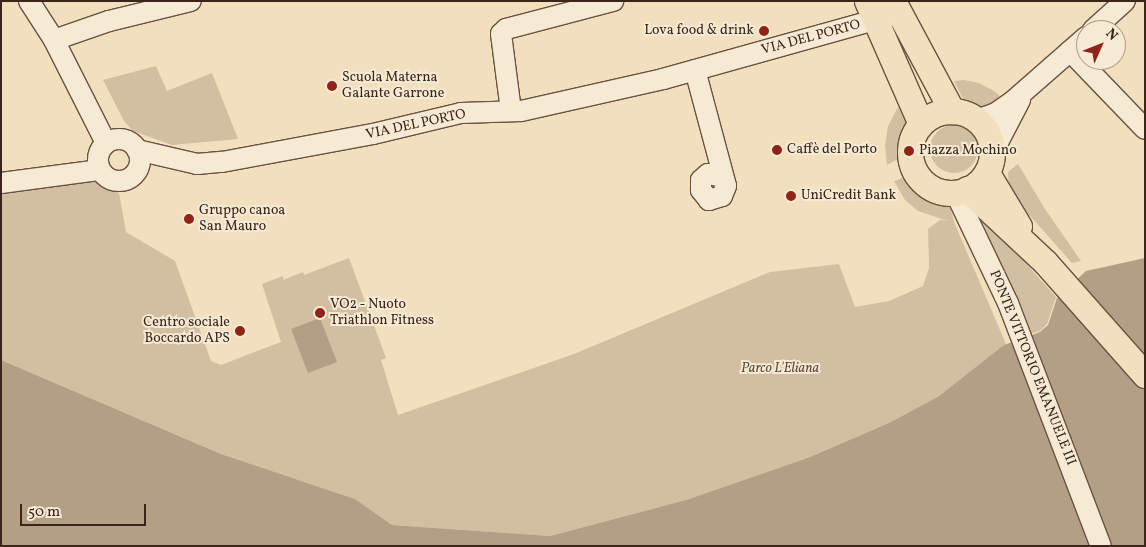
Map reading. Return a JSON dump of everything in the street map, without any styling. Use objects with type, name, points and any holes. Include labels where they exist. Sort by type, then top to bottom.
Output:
[{"type":"main road","points":[[896,7],[952,111]]},
{"type":"main road","points":[[870,9],[921,124]]},
{"type":"main road","points":[[1035,252],[989,163],[991,141],[977,120],[952,111],[935,115],[921,124],[911,144],[913,165],[929,186],[961,191],[1035,252],[1145,375]]},
{"type":"main road","points":[[961,191],[989,163]]},
{"type":"street","points":[[29,1],[54,40],[106,144]]},
{"type":"street","points":[[44,1],[57,27],[54,40]]},
{"type":"street","points":[[54,40],[108,21],[191,1]]},
{"type":"street","points":[[511,111],[501,34],[506,29],[613,1]]},
{"type":"street","points":[[1104,20],[1125,1]]},
{"type":"street","name":"VIA DEL PORTO","points":[[137,150],[198,164],[222,162],[372,134],[461,113],[511,111],[694,70],[870,9],[896,7]]},
{"type":"street","points":[[977,120],[996,113],[1026,91],[1076,46]]},
{"type":"street","points":[[1070,51],[1145,129]]},
{"type":"street","points":[[694,70],[723,177]]},
{"type":"street","points":[[989,163],[1026,91]]},
{"type":"street","points":[[1,183],[100,170],[117,181],[129,178],[138,169],[137,150],[119,139],[106,144],[98,159],[100,170]]},
{"type":"street","name":"PONTE VITTORIO EMANUELE III","points":[[961,191],[1008,303],[1101,546]]},
{"type":"green space","points":[[156,66],[167,91],[212,73],[238,139],[172,145],[133,131],[124,121],[103,80]]},
{"type":"green space","points":[[964,80],[979,83],[994,91],[999,95],[999,104],[986,110],[964,101],[954,81]]},
{"type":"green space","points":[[898,107],[908,124],[904,156],[887,165],[885,146],[888,126]]},
{"type":"green space","points":[[949,125],[959,125],[968,129],[974,135],[977,140],[977,158],[968,169],[959,173],[949,173],[940,169],[934,163],[930,154],[930,144],[934,135],[940,129]]},
{"type":"green space","points":[[1018,164],[1045,209],[1081,261],[1072,263],[1016,200],[1009,187],[1008,172]]},
{"type":"green space","name":"Parco L'Eliana","points":[[911,175],[922,188],[949,200],[954,222],[1006,344],[939,396],[891,422],[810,457],[686,500],[550,536],[392,525],[355,499],[221,454],[1,360],[1,194],[96,181],[119,193],[126,232],[175,261],[211,361],[221,365],[281,342],[262,284],[283,276],[283,280],[303,272],[304,275],[349,258],[386,358],[381,360],[398,415],[574,354],[770,272],[839,264],[855,307],[889,301],[923,286],[929,268],[928,229],[940,220],[948,221],[918,211],[905,200],[894,181]]},
{"type":"green space","points":[[978,210],[1056,297],[1047,324],[1040,331],[1026,335]]},
{"type":"shaded area","points":[[1145,258],[1145,546],[1,546],[1,360],[221,454],[355,499],[392,525],[550,536],[686,500],[810,457],[891,422],[939,396],[1004,345],[1040,332],[1048,325],[1057,298],[1086,271]]},
{"type":"shaded area","points":[[320,318],[337,362],[308,373],[291,329]]},
{"type":"place","name":"Lova food & drink","points":[[764,31]]},
{"type":"place","name":"Scuola Materna Galante Garrone","points":[[332,86]]},
{"type":"place","name":"Caffè del Porto","points":[[777,150]]},
{"type":"place","name":"Piazza Mochino","points":[[909,151]]},
{"type":"place","name":"UniCredit Bank","points":[[791,196]]},
{"type":"place","name":"Gruppo canoa San Mauro","points":[[189,219]]},
{"type":"place","name":"VO2 - Nuoto Triathlon Fitness","points":[[320,313]]},
{"type":"place","name":"Centro sociale Boccardo APS","points":[[240,331]]}]
